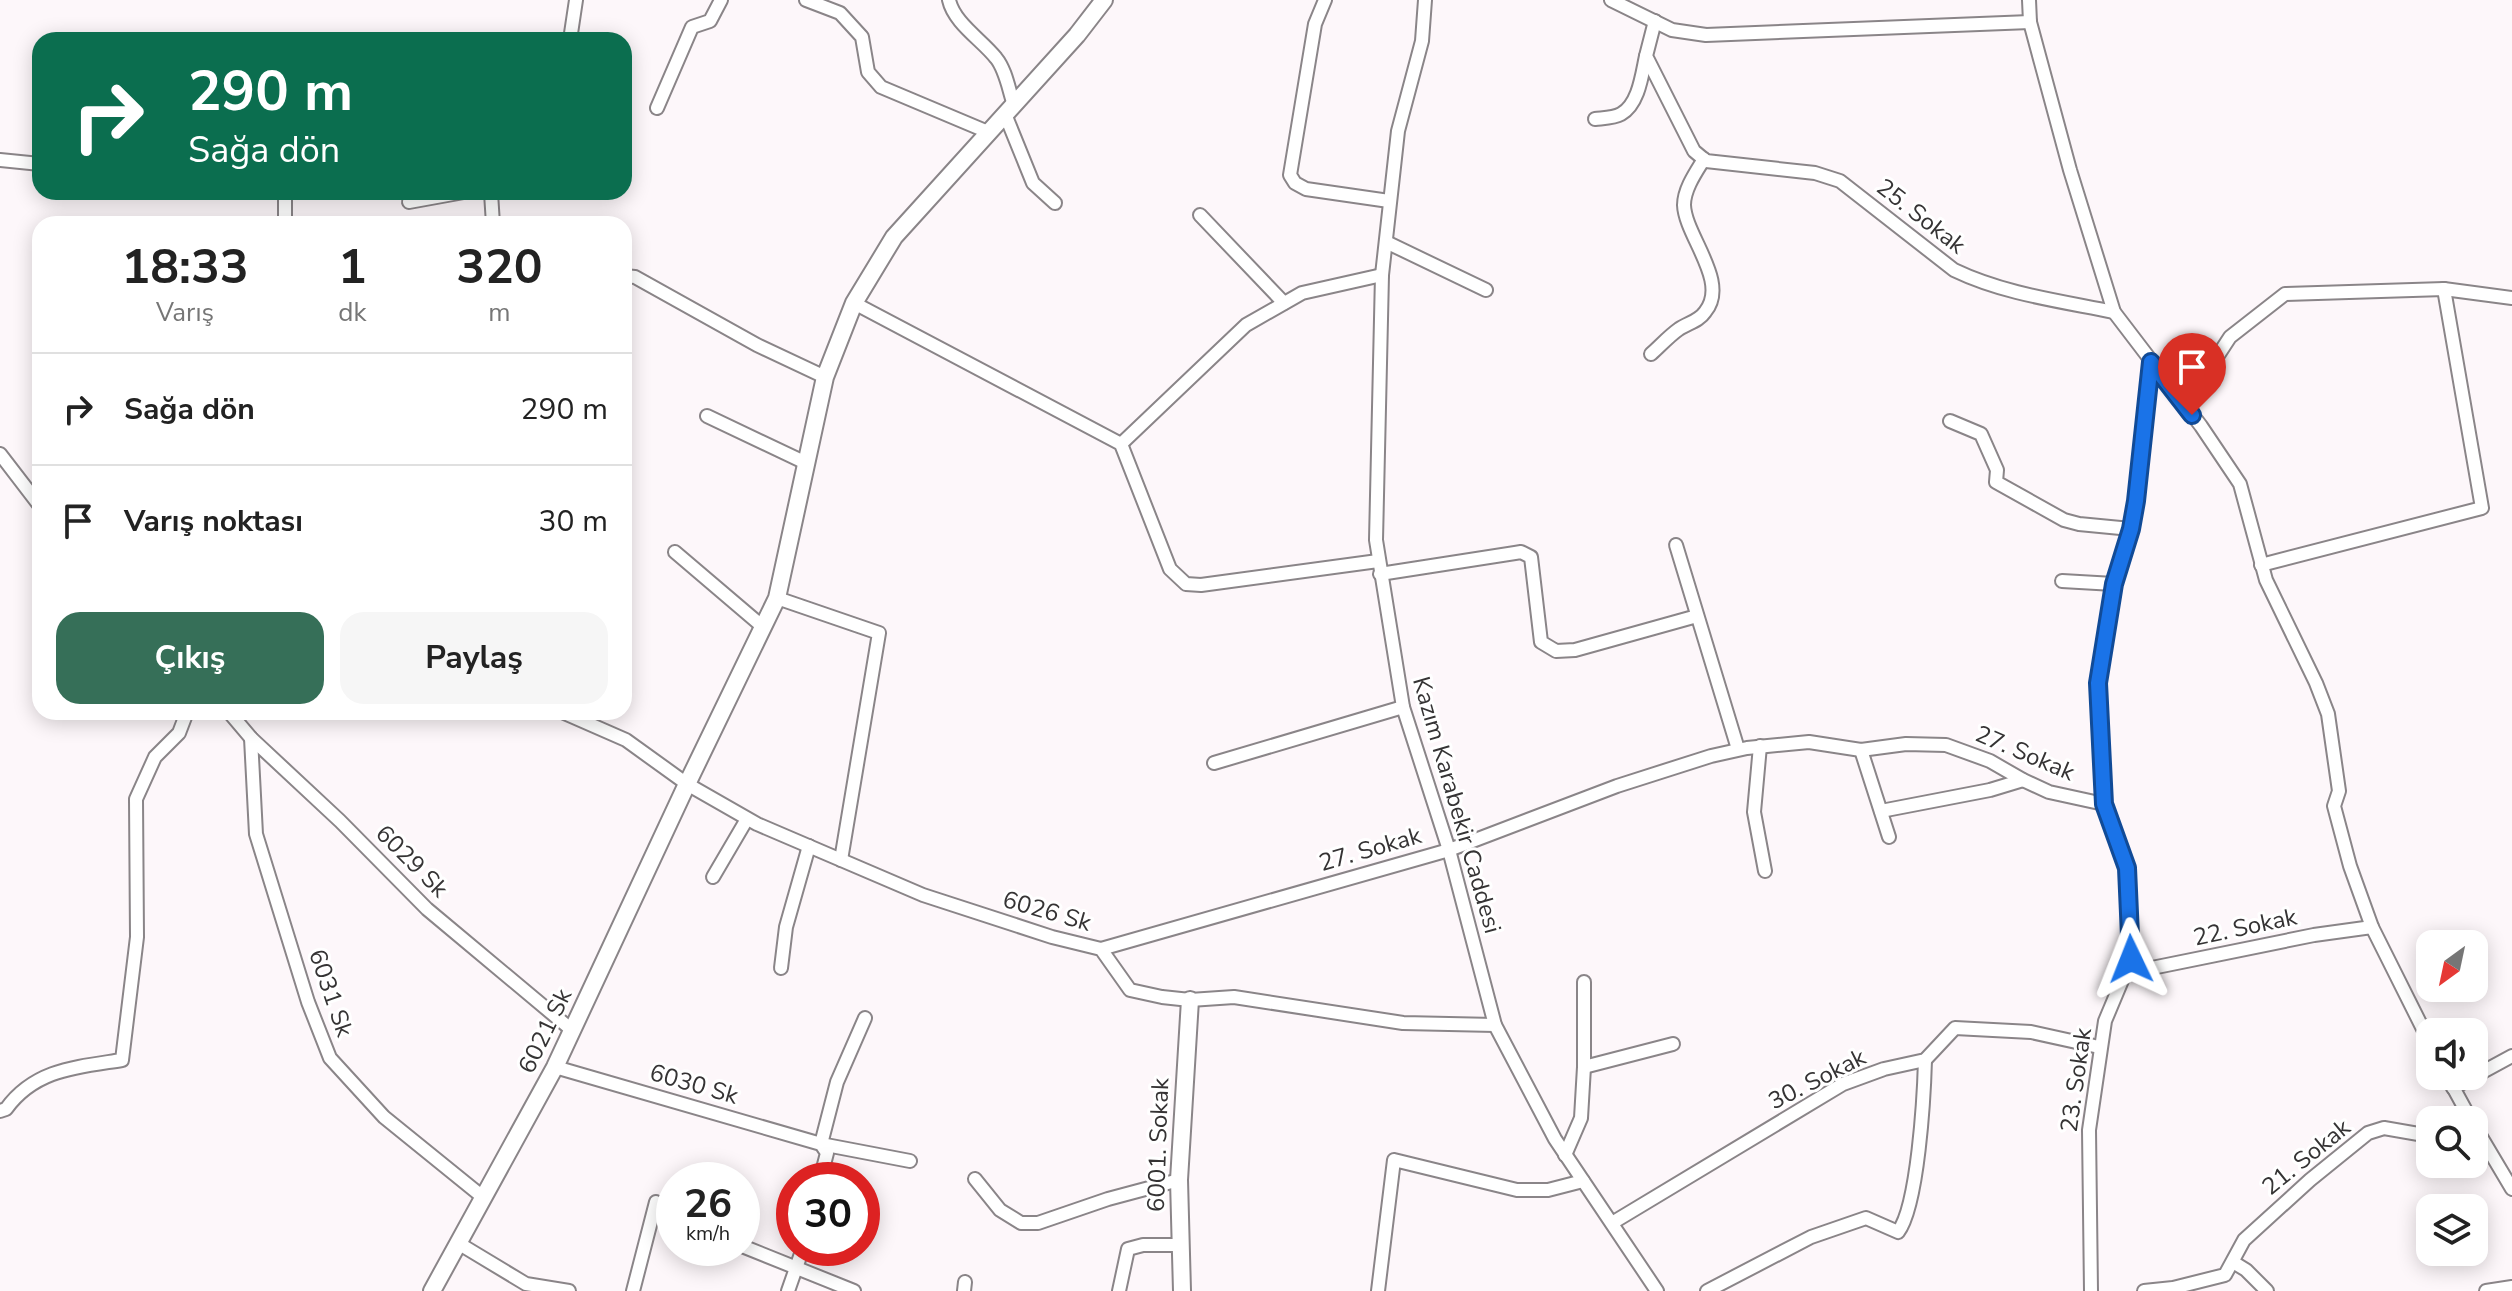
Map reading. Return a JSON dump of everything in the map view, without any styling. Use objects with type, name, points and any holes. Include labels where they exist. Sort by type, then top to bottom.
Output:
[{"type":"street","points":[[571,32],[576,0]]},
{"type":"street","points":[[657,108],[692,27],[710,21],[721,0]]},
{"type":"street","points":[[806,0],[840,13],[862,37],[868,72],[881,87],[988,132]]},
{"type":"street","points":[[949,0],[970,31],[999,61],[1009,110],[1033,183],[1055,203]]},
{"type":"street","name":"6021 Sk","points":[[432,1291],[573,1031],[777,598],[825,377],[854,303],[894,237],[1104,0]]},
{"type":"street","points":[[1325,0],[1315,24],[1290,175],[1295,183],[1306,189],[1389,201]]},
{"type":"street","name":"Kazım Karabekir Caddesi","points":[[1425,0],[1422,41],[1398,131],[1382,275],[1376,492],[1379,567],[1403,707],[1449,850],[1495,1025],[1565,1155],[1657,1291]]},
{"type":"street","points":[[1611,0],[1672,30],[1706,35],[2030,22]]},
{"type":"street","points":[[2029,0],[2030,22],[2070,170],[2114,312],[2240,484],[2266,580],[2328,714],[2339,791],[2334,806],[2350,866],[2372,927],[2418,1018]]},
{"type":"street","points":[[1595,119],[1619,115],[1625,110],[1640,83],[1655,21]]},
{"type":"street","points":[[1646,56],[1694,151],[1704,159],[1688,188],[1684,205],[1711,276],[1711,300],[1704,315],[1677,330],[1651,354]]},
{"type":"street","name":"25. Sokak","points":[[1704,159],[1815,173],[1840,181],[1936,257],[1964,275],[2025,294],[2114,312]]},
{"type":"street","points":[[0,160],[32,163]]},
{"type":"street","points":[[409,202],[420,200]]},
{"type":"street","points":[[1200,215],[1284,303]]},
{"type":"street","points":[[1386,242],[1486,290]]},
{"type":"street","points":[[1121,444],[1246,325],[1302,293],[1382,275]]},
{"type":"street","points":[[632,277],[757,345],[825,377]]},
{"type":"street","points":[[2261,565],[2482,508],[2444,289]]},
{"type":"street","points":[[2185,406],[2230,337],[2285,294],[2444,289],[2512,298]]},
{"type":"street","points":[[854,303],[1121,444],[1170,569],[1186,584],[1201,585],[1521,552],[1531,557],[1541,642],[1550,649],[1575,650],[1697,616]]},
{"type":"street","name":"23. Sokak","points":[[2091,1291],[2089,1130],[2105,1021],[2128,969],[2132,947],[2127,868],[2104,804],[2098,683],[2114,584],[2131,529],[2151,362]]},
{"type":"street","points":[[707,416],[806,463]]},
{"type":"street","points":[[1950,421],[1981,434],[1997,470],[1996,482],[2024,499],[2064,520],[2131,529]]},
{"type":"street","points":[[0,454],[32,492]]},
{"type":"street","points":[[1676,545],[1738,749]]},
{"type":"street","points":[[675,552],[763,627]]},
{"type":"street","points":[[2062,581],[2114,584]]},
{"type":"street","points":[[777,598],[879,633],[841,860]]},
{"type":"street","points":[[1214,763],[1403,707]]},
{"type":"street","points":[[0,1111],[6,1109],[18,1093],[56,1071],[122,1060],[137,937],[136,799],[155,757],[179,733],[184,720]]},
{"type":"street","name":"6029 Sk","points":[[236,720],[427,909],[573,1031]]},
{"type":"street","name":"6026 Sk","points":[[588,720],[626,740],[687,784],[747,819],[923,895],[1052,937],[1101,949],[1130,990],[1190,1000],[1234,997],[1403,1023],[1495,1025]]},
{"type":"street","name":"6031 Sk","points":[[251,738],[256,834],[308,1002],[330,1058],[384,1117],[484,1198]]},
{"type":"street","name":"27. Sokak","points":[[1101,949],[1449,850],[1617,786],[1738,749],[1809,742],[1861,750],[1906,744],[1946,745],[1990,761],[2049,792],[2104,804]]},
{"type":"street","points":[[1760,746],[1754,812],[1765,871]]},
{"type":"street","points":[[1861,750],[1889,837]]},
{"type":"street","points":[[1881,811],[1990,790],[2023,780]]},
{"type":"street","points":[[713,877],[747,819]]},
{"type":"street","points":[[781,968],[786,927],[809,846]]},
{"type":"street","name":"22. Sokak","points":[[2128,969],[2142,970],[2314,935],[2372,927]]},
{"type":"street","points":[[1565,1155],[1581,1118],[1584,982]]},
{"type":"street","name":"6001. Sokak","points":[[1182,1291],[1179,1180],[1190,1000]]},
{"type":"street","points":[[822,1162],[837,1082],[865,1018]]},
{"type":"street","points":[[1707,1291],[1811,1237],[1866,1218],[1898,1232],[1903,1226],[1912,1189],[1923,1111],[1925,1060],[1955,1028],[2031,1032],[2099,1047]]},
{"type":"street","points":[[1584,1067],[1673,1044]]},
{"type":"street","points":[[2488,1066],[2512,1056]]},
{"type":"street","name":"30. Sokak","points":[[1612,1223],[1843,1084],[1884,1069],[1925,1060]]},
{"type":"street","name":"6030 Sk","points":[[555,1067],[824,1148],[910,1161]]},
{"type":"street","name":"21. Sokak","points":[[2144,1291],[2173,1288],[2225,1275],[2244,1240],[2368,1133],[2384,1128],[2416,1134]]},
{"type":"street","points":[[2488,1152],[2512,1189]]},
{"type":"street","points":[[1378,1291],[1394,1160],[1517,1190],[1548,1190],[1583,1181]]},
{"type":"street","points":[[975,1179],[1000,1210],[1021,1223],[1038,1223],[1108,1199],[1179,1180]]},
{"type":"street","points":[[633,1291],[656,1202]]},
{"type":"street","points":[[458,1243],[526,1284],[565,1291]]},
{"type":"street","points":[[1119,1291],[1128,1249],[1143,1245],[1181,1245]]},
{"type":"street","points":[[760,1253],[854,1291]]},
{"type":"street","points":[[2233,1262],[2267,1291]]},
{"type":"street","points":[[788,1291],[796,1267]]},
{"type":"street","points":[[2486,1291],[2512,1287]]},
{"type":"route","points":[[2131,959],[2127,868],[2104,804],[2098,683],[2114,584],[2136,501],[2151,362],[2192,415]]}]
